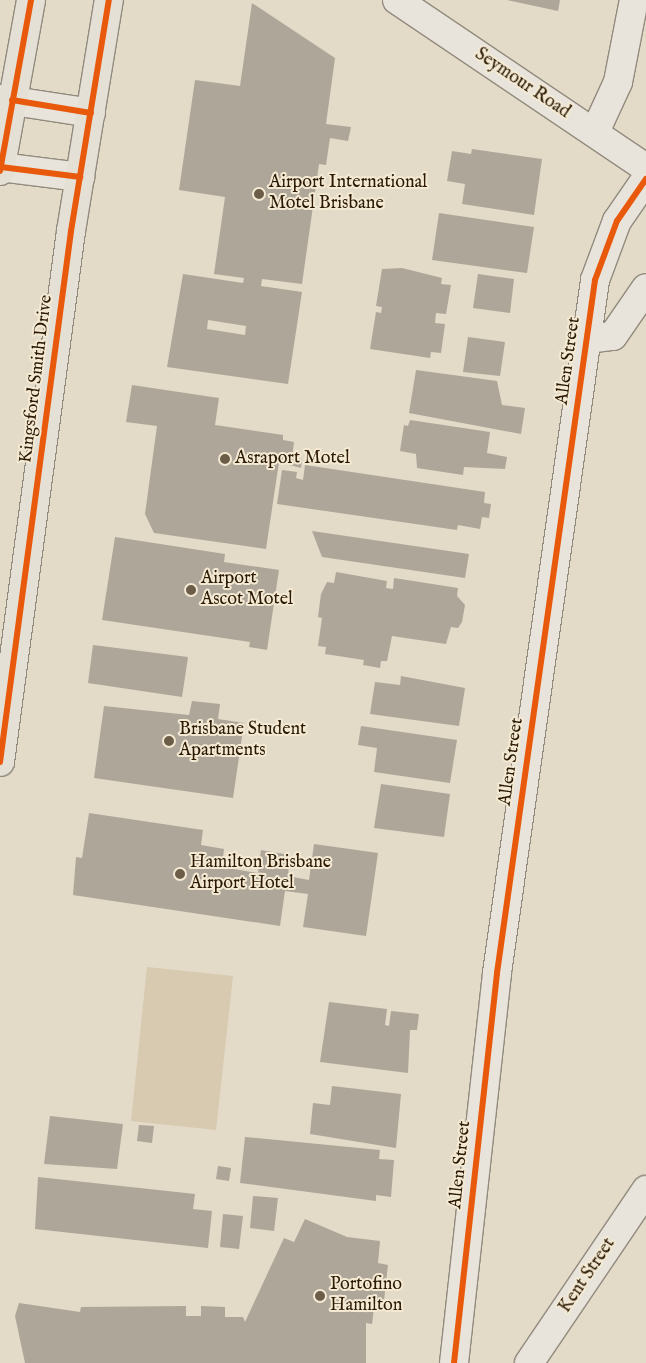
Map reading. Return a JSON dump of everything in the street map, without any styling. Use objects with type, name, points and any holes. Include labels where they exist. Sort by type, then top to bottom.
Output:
[{"type":"highway","points":[[0,168],[6,100],[31,0]]},
{"type":"highway","name":"Kingsford Smith Drive","points":[[0,762],[80,177],[109,0]]},
{"type":"street","name":"Seymour Road","points":[[397,0],[646,168]]},
{"type":"street","points":[[595,132],[618,82],[634,0]]},
{"type":"street","points":[[6,100],[91,113]]},
{"type":"street","points":[[0,168],[80,177]]},
{"type":"street","name":"Allen Street","points":[[454,1363],[498,963],[587,339],[602,257],[617,221],[646,179]]},
{"type":"street","name":"Allen Street","points":[[587,339],[613,336],[646,288]]},
{"type":"street","name":"Kent Street","points":[[529,1363],[646,1190]]},
{"type":"shaded area","points":[[147,967],[233,976],[216,1130],[131,1121]]},
{"type":"building","points":[[507,0],[560,0],[558,11]]},
{"type":"building","name":"Airport International Motel Brisbane","points":[[252,3],[335,58],[326,124],[351,127],[348,141],[330,138],[326,165],[319,164],[302,284],[262,279],[261,286],[302,292],[288,384],[167,367],[183,274],[243,283],[244,278],[214,274],[225,197],[179,190],[195,80],[240,86]],"holes":[[[208,320],[246,326],[245,335],[207,329]]]},
{"type":"building","points":[[472,149],[542,159],[534,215],[462,204],[465,184],[447,181],[452,151],[471,154]]},
{"type":"building","points":[[439,213],[534,227],[527,273],[432,260]]},
{"type":"building","points":[[402,268],[442,278],[441,284],[451,285],[446,314],[436,313],[435,323],[445,324],[441,353],[431,352],[430,358],[370,349],[376,312],[381,313],[382,307],[376,306],[382,269]]},
{"type":"building","points":[[478,274],[514,279],[510,313],[473,308]]},
{"type":"building","points":[[468,337],[505,342],[500,376],[463,372]]},
{"type":"building","points":[[416,370],[497,381],[502,405],[525,408],[521,434],[409,413]]},
{"type":"building","name":"Asraport Motel","points":[[132,385],[219,398],[215,425],[283,435],[283,440],[294,442],[292,458],[302,459],[301,468],[279,462],[266,549],[154,533],[145,514],[157,426],[126,422]]},
{"type":"building","points":[[410,420],[490,432],[487,453],[507,457],[505,469],[464,467],[463,475],[417,468],[416,454],[400,451],[404,425],[408,426]]},
{"type":"building","name":"Asraport Motel","points":[[305,465],[485,492],[484,503],[491,504],[489,518],[482,517],[480,529],[458,525],[457,530],[277,504],[282,470],[297,472],[296,478],[303,480]]},
{"type":"building","points":[[312,531],[469,554],[465,578],[322,557]]},
{"type":"building","name":"Airport Ascot Motel","points":[[115,537],[225,554],[224,562],[279,570],[267,650],[249,647],[250,642],[102,620]]},
{"type":"building","points":[[336,572],[387,581],[386,588],[393,589],[394,578],[458,588],[457,596],[465,605],[462,622],[458,628],[451,627],[446,644],[392,636],[387,661],[381,661],[380,668],[363,665],[364,660],[325,654],[326,647],[318,646],[322,618],[318,617],[321,594],[327,582],[334,583]]},
{"type":"building","points":[[93,645],[188,657],[182,697],[88,683]]},
{"type":"building","points":[[401,676],[465,688],[459,726],[370,714],[375,682],[400,685]]},
{"type":"building","name":"Brisbane Student Apartments","points":[[192,701],[220,704],[218,719],[244,723],[233,798],[94,778],[104,706],[189,715]]},
{"type":"building","points":[[361,726],[457,740],[450,783],[374,772],[377,748],[358,745]]},
{"type":"building","points":[[381,784],[450,794],[444,837],[374,828]]},
{"type":"building","name":"Hamilton Brisbane Airport Hotel","points":[[89,813],[203,830],[201,845],[224,849],[222,867],[258,873],[261,850],[290,855],[288,876],[309,880],[314,844],[378,853],[366,936],[303,927],[308,894],[285,891],[280,926],[73,895],[76,857],[82,858]]},
{"type":"building","points":[[329,1002],[387,1009],[385,1025],[389,1026],[391,1011],[419,1014],[417,1030],[410,1030],[408,1073],[320,1062]]},
{"type":"building","points":[[332,1086],[401,1094],[396,1148],[310,1134],[313,1103],[330,1105]]},
{"type":"building","points":[[50,1116],[123,1124],[117,1169],[44,1164]]},
{"type":"building","points":[[139,1125],[154,1126],[152,1143],[137,1141]]},
{"type":"building","points":[[245,1137],[380,1150],[379,1159],[394,1160],[391,1197],[376,1195],[376,1201],[240,1183]]},
{"type":"building","points":[[218,1166],[231,1168],[229,1181],[216,1179]]},
{"type":"building","points":[[38,1177],[195,1194],[193,1209],[212,1211],[208,1248],[35,1229]]},
{"type":"building","points":[[253,1196],[278,1198],[274,1231],[250,1228]]},
{"type":"building","points":[[223,1214],[243,1216],[239,1249],[220,1247]]},
{"type":"building","name":"Portofino Hamilton","points":[[305,1219],[347,1237],[380,1241],[378,1263],[388,1265],[383,1309],[374,1308],[372,1324],[366,1323],[366,1363],[25,1363],[15,1316],[19,1303],[80,1312],[81,1307],[186,1306],[186,1316],[201,1316],[201,1306],[225,1307],[225,1317],[243,1317],[245,1322],[284,1238],[294,1242]]},
{"type":"cycle path","points":[[0,171],[31,0]]},
{"type":"cycle path","points":[[0,762],[71,231],[109,0]]},
{"type":"cycle path","points":[[12,100],[91,113]]},
{"type":"cycle path","points":[[1,167],[80,177]]},
{"type":"cycle path","points":[[454,1363],[497,973],[595,280],[617,221],[646,179]]},
{"type":"place","name":"Airport International Motel Brisbane","points":[[259,194]]},
{"type":"place","name":"Asraport Motel","points":[[225,459]]},
{"type":"place","name":"Airport Ascot Motel","points":[[191,590]]},
{"type":"place","name":"Brisbane Student Apartments","points":[[169,741]]},
{"type":"place","name":"Hamilton Brisbane Airport Hotel","points":[[180,874]]},
{"type":"place","name":"Portofino Hamilton","points":[[320,1296]]}]
